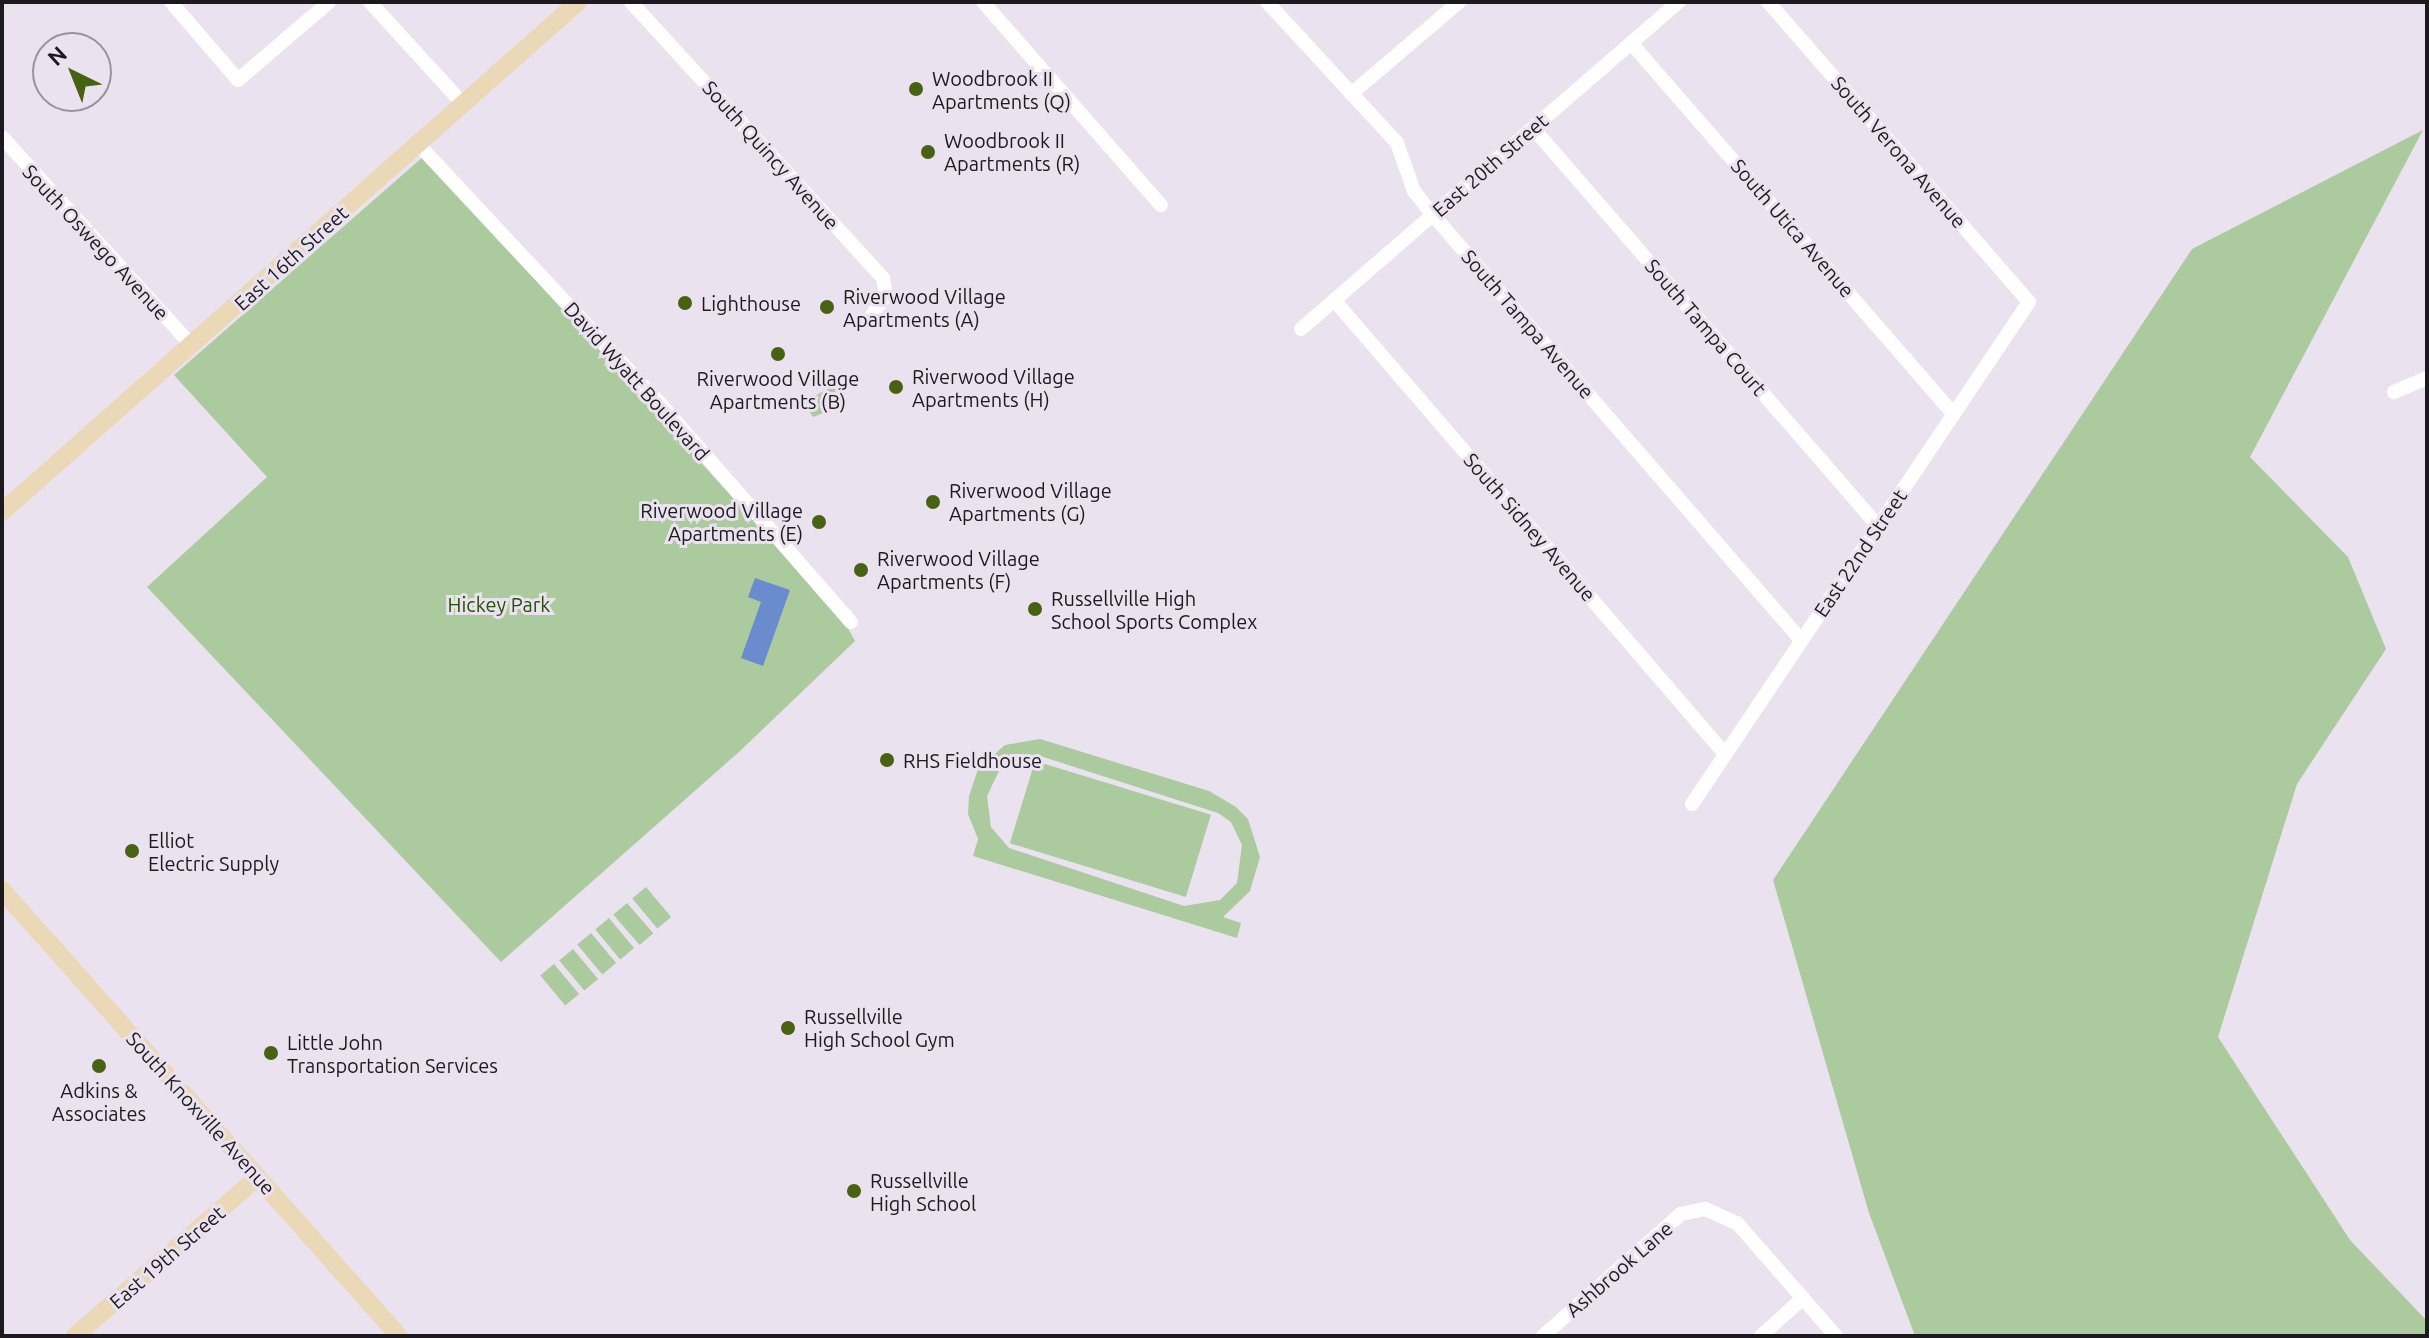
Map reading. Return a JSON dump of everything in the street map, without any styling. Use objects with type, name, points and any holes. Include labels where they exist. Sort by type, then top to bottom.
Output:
[{"type":"street","points":[[171,2],[238,80],[329,2]]},
{"type":"street","points":[[370,2],[463,104]]},
{"type":"street","name":"East 16th Street","points":[[2,512],[578,2]]},
{"type":"street","name":"South Quincy Avenue","points":[[631,2],[883,278],[886,295],[872,315]]},
{"type":"street","points":[[983,2],[1161,205]]},
{"type":"street","name":"South Tampa Avenue","points":[[1267,2],[1397,143],[1414,191],[1433,215],[1801,640]]},
{"type":"street","name":"East 20th Street","points":[[1301,329],[1679,2]]},
{"type":"street","name":"South Verona Avenue","points":[[1768,2],[2029,302]]},
{"type":"street","points":[[1351,94],[1451,5]]},
{"type":"street","name":"South Utica Avenue","points":[[1631,43],[1954,414]]},
{"type":"street","name":"South Tampa Court","points":[[1533,128],[1878,526]]},
{"type":"street","name":"South Oswego Avenue","points":[[2,137],[192,346]]},
{"type":"street","name":"David Wyatt Boulevard","points":[[418,144],[659,402],[851,622]]},
{"type":"street","name":"South Sidney Avenue","points":[[1334,300],[1725,754]]},
{"type":"street","name":"East 22nd Street","points":[[1692,804],[2029,302]]},
{"type":"street","points":[[2394,392],[2427,378]]},
{"type":"street","name":"South Knoxville Avenue","points":[[2,890],[399,1336]]},
{"type":"street","name":"East 19th Street","points":[[75,1336],[258,1177]]},
{"type":"street","name":"Ashbrook Lane","points":[[1543,1336],[1681,1214],[1705,1209],[1737,1223],[1836,1336]]},
{"type":"street","points":[[1761,1336],[1803,1298]]},
{"type":"green space","points":[[2423,130],[2250,457],[2348,557],[2386,649],[2297,784],[2218,1037],[2350,1240],[2427,1321],[2427,1336],[1915,1336],[1869,1213],[1773,880],[2192,249]]},
{"type":"green space","name":"Hickey Park","points":[[424,156],[844,621],[855,641],[740,751],[501,962],[147,587],[267,477],[174,375]]},
{"type":"green space","points":[[841,381],[846,404],[813,417],[803,403]]},
{"type":"green space","points":[[1040,739],[1209,791],[1236,807],[1248,819],[1260,857],[1250,891],[1223,917],[1241,923],[1237,938],[973,856],[978,839],[968,814],[969,796],[978,769],[1005,745]],"holes":[[[1037,755],[1218,813],[1231,822],[1242,845],[1237,883],[1220,900],[1184,906],[1009,848],[991,827],[987,796],[999,771]]]},
{"type":"green space","points":[[1035,761],[1211,815],[1186,897],[1010,843]]},
{"type":"green space","points":[[646,887],[671,917],[657,928],[632,899]]},
{"type":"green space","points":[[627,903],[653,933],[640,945],[613,915]]},
{"type":"green space","points":[[609,918],[634,948],[620,959],[595,930]]},
{"type":"green space","points":[[591,933],[616,963],[602,974],[577,945]]},
{"type":"green space","points":[[573,949],[598,979],[584,990],[559,961]]},
{"type":"green space","points":[[554,964],[579,994],[565,1005],[540,976]]},
{"type":"water","points":[[755,578],[790,590],[763,666],[741,658],[761,602],[748,597]]},
{"type":"place","name":"Woodbrook II Apartments (Q)","points":[[916,89]]},
{"type":"place","name":"Woodbrook II Apartments (R)","points":[[928,152]]},
{"type":"place","name":"Lighthouse","points":[[685,303]]},
{"type":"place","name":"Riverwood Village Apartments (A)","points":[[827,307]]},
{"type":"place","name":"Riverwood Village Apartments (B)","points":[[778,354]]},
{"type":"place","name":"Riverwood Village Apartments (H)","points":[[896,387]]},
{"type":"place","name":"Riverwood Village Apartments (G)","points":[[933,502]]},
{"type":"place","name":"Riverwood Village Apartments (E)","points":[[819,522]]},
{"type":"place","name":"Riverwood Village Apartments (F)","points":[[861,570]]},
{"type":"place","name":"Russellville High School Sports Complex","points":[[1035,609]]},
{"type":"place","name":"RHS Fieldhouse","points":[[887,760]]},
{"type":"place","name":"Elliot Electric Supply","points":[[132,851]]},
{"type":"place","name":"Russellville High School Gym","points":[[788,1028]]},
{"type":"place","name":"Little John Transportation Services","points":[[271,1053]]},
{"type":"place","name":"Adkins & Associates","points":[[99,1066]]},
{"type":"place","name":"Russellville High School","points":[[854,1191]]}]
